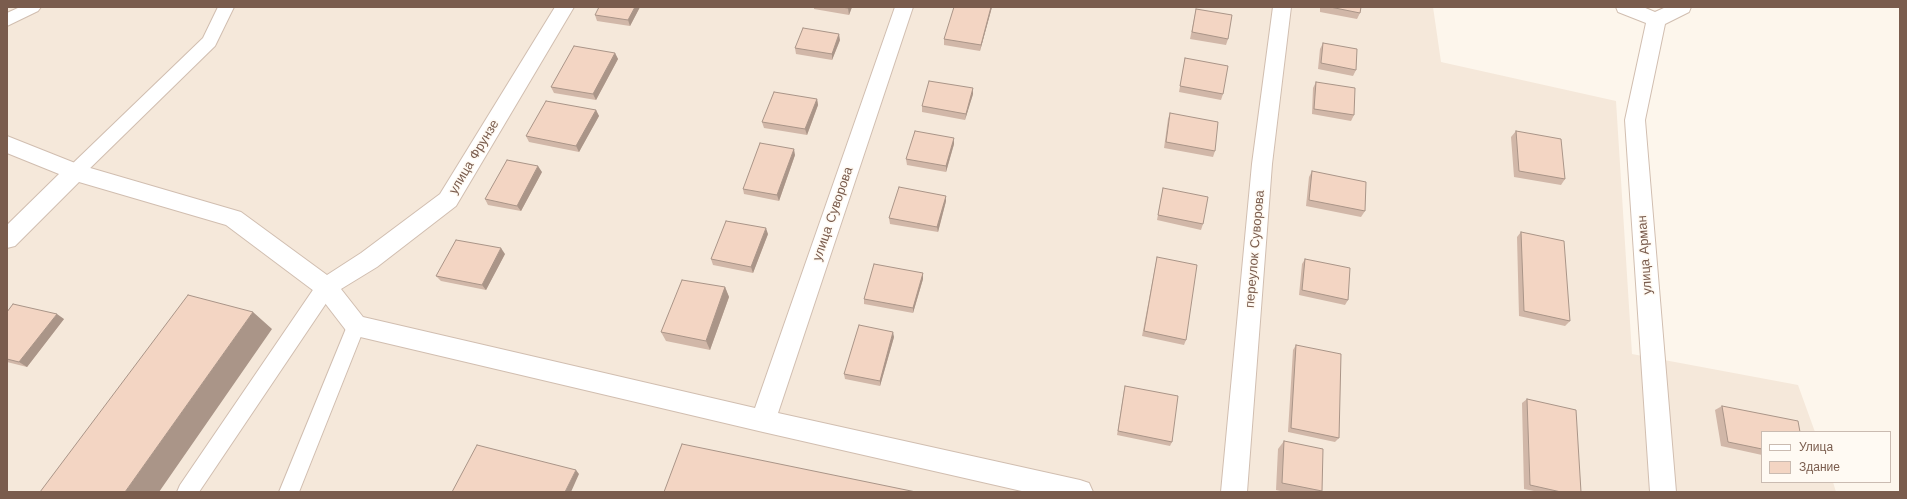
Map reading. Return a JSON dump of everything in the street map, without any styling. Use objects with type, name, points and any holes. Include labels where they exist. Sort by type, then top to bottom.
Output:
[{"type":"street","name":"улица Фрунзе","points":[[326,287],[369,260],[448,200],[566,7]]},
{"type":"street","name":"улица Суворова","points":[[763,421],[904,7]]},
{"type":"street","name":"переулок Суворова","points":[[1234,492],[1262,164],[1282,7]]},
{"type":"street","points":[[1624,7],[1656,20],[1682,7]]},
{"type":"street","name":"улица Арман","points":[[1656,20],[1635,120],[1663,492]]},
{"type":"street","points":[[7,144],[75,172],[233,218],[326,287],[356,326],[763,421],[1080,492]]},
{"type":"street","points":[[7,239],[75,172]]},
{"type":"lane","points":[[7,20],[32,7]]},
{"type":"lane","points":[[75,172],[209,42],[226,7]]},
{"type":"lane","points":[[187,492],[326,287]]},
{"type":"lane","points":[[289,492],[356,326]]},
{"type":"shaded area","points":[[7,7],[1433,7],[1441,62],[1616,101],[1632,354],[1798,385],[1815,431],[1761,431],[1761,483],[1833,483],[1836,492],[7,492]]},
{"type":"building","points":[[599,7],[635,7],[628,20],[595,15]]},
{"type":"building","points":[[954,7],[991,7],[981,45],[944,39]]},
{"type":"building","points":[[1330,7],[1361,7],[1360,13]]},
{"type":"building","points":[[1196,9],[1232,15],[1228,39],[1192,32]]},
{"type":"building","points":[[803,28],[839,34],[832,54],[795,48]]},
{"type":"building","points":[[1323,43],[1357,49],[1356,70],[1321,63]]},
{"type":"building","points":[[574,46],[615,53],[593,94],[551,87]]},
{"type":"building","points":[[1185,58],[1228,66],[1223,94],[1180,86]]},
{"type":"building","points":[[929,81],[973,88],[966,114],[922,106]]},
{"type":"building","points":[[1316,82],[1355,88],[1354,115],[1314,109]]},
{"type":"building","points":[[774,92],[817,99],[805,129],[762,122]]},
{"type":"building","points":[[546,101],[596,110],[576,146],[526,136]]},
{"type":"building","points":[[1170,113],[1218,122],[1215,151],[1166,142]]},
{"type":"building","points":[[915,131],[954,138],[946,166],[906,159]]},
{"type":"building","points":[[1516,131],[1561,139],[1565,179],[1519,171]]},
{"type":"building","points":[[760,143],[794,149],[777,195],[743,189]]},
{"type":"building","points":[[507,160],[538,166],[517,206],[485,199]]},
{"type":"building","points":[[1312,171],[1366,182],[1365,211],[1309,200]]},
{"type":"building","points":[[899,187],[946,196],[937,227],[889,218]]},
{"type":"building","points":[[1163,188],[1208,197],[1203,224],[1158,215]]},
{"type":"building","points":[[726,221],[766,228],[751,267],[711,259]]},
{"type":"building","points":[[1521,232],[1564,241],[1570,321],[1524,311]]},
{"type":"building","points":[[456,240],[501,248],[482,285],[436,276]]},
{"type":"building","points":[[1157,257],[1197,265],[1186,340],[1144,331]]},
{"type":"building","points":[[1305,259],[1350,268],[1348,300],[1302,290]]},
{"type":"building","points":[[874,264],[923,273],[913,308],[864,299]]},
{"type":"building","points":[[682,280],[725,287],[706,341],[661,332]]},
{"type":"building","points":[[188,295],[253,312],[125,492],[40,492]]},
{"type":"building","points":[[13,304],[57,314],[19,362],[7,359],[7,312]]},
{"type":"building","points":[[859,325],[893,332],[880,381],[844,374]]},
{"type":"building","points":[[1296,345],[1341,354],[1339,438],[1291,428]]},
{"type":"building","points":[[1125,386],[1178,396],[1172,442],[1118,431]]},
{"type":"building","points":[[1527,399],[1576,410],[1581,492],[1561,492],[1530,485]]},
{"type":"building","points":[[1722,406],[1798,421],[1800,431],[1761,431],[1761,449],[1728,442]]},
{"type":"building","points":[[1284,441],[1323,449],[1322,491],[1282,483]]},
{"type":"building","points":[[682,444],[916,492],[664,492]]},
{"type":"building","points":[[477,445],[576,470],[565,492],[452,492]]}]
